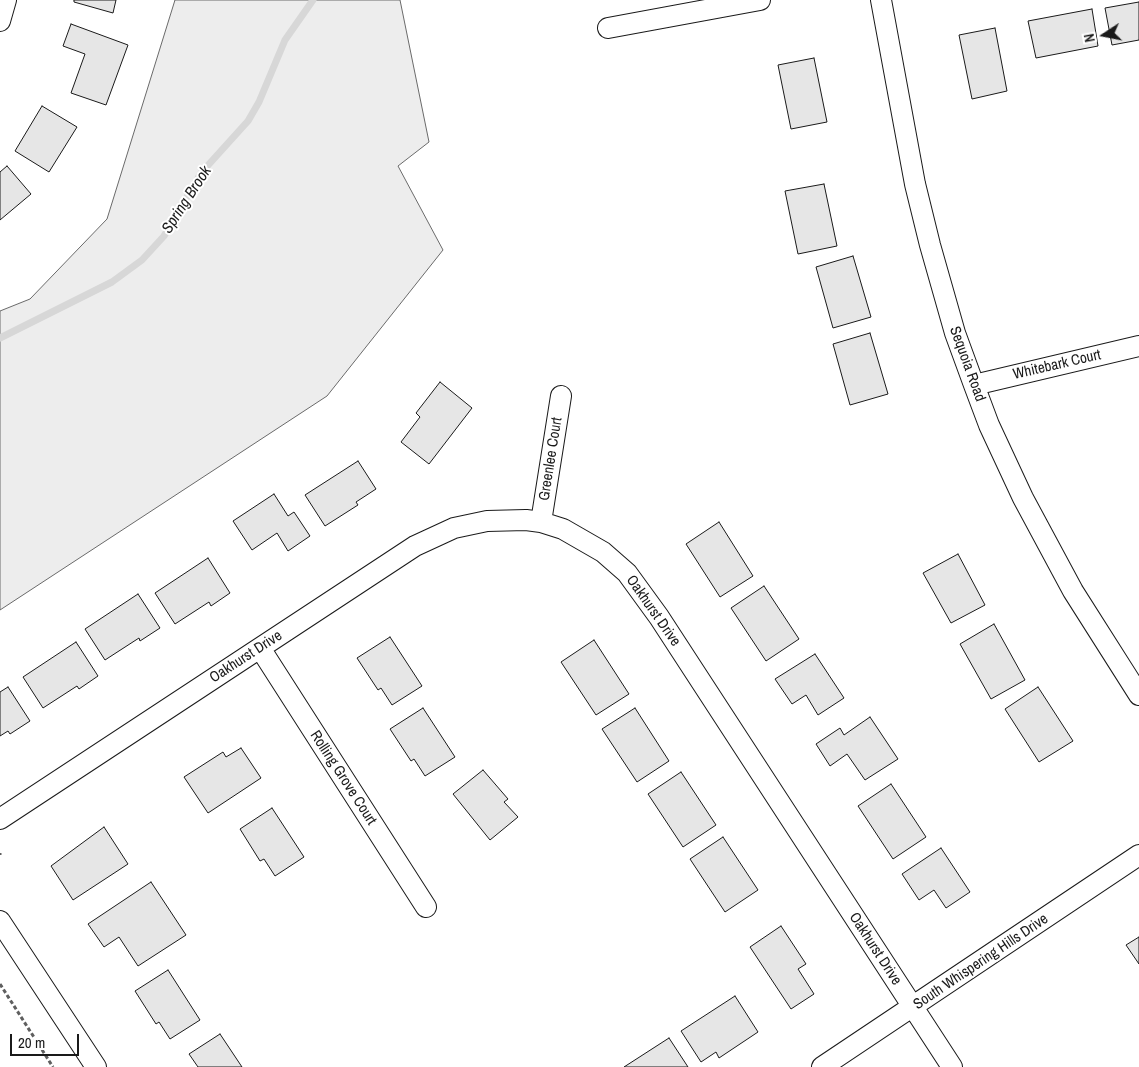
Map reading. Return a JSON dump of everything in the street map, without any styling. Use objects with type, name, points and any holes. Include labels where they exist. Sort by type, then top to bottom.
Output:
[{"type":"street","points":[[0,21],[6,0]]},
{"type":"street","points":[[608,28],[760,0]]},
{"type":"street","name":"Sequoia Road","points":[[881,0],[928,237],[955,333],[989,425],[1027,507],[1073,591],[1139,694]]},
{"type":"street","name":"Whitebark Court","points":[[974,384],[1139,346]]},
{"type":"street","name":"Greenlee Court","points":[[541,522],[561,396]]},
{"type":"street","name":"Oakhurst Drive","points":[[0,819],[260,648],[435,536],[454,528],[487,520],[541,522],[563,529],[603,552],[627,573],[659,617],[952,1067]]},
{"type":"street","name":"Rolling Grove Court","points":[[260,648],[426,907]]},
{"type":"street","name":"South Whispering Hills Drive","points":[[822,1067],[913,1008],[1139,855]]},
{"type":"street","points":[[0,921],[96,1067]]},
{"type":"path","points":[[0,984],[53,1067]]},
{"type":"shaded area","points":[[175,0],[400,0],[429,142],[398,166],[443,250],[327,396],[0,610],[0,311],[30,299],[107,219]]},
{"type":"building","points":[[74,0],[116,0],[113,13],[74,2]]},
{"type":"building","points":[[1139,2],[1139,40],[1112,45],[1105,8]]},
{"type":"building","points":[[1092,9],[1098,46],[1036,58],[1028,21]]},
{"type":"building","points":[[71,24],[128,45],[106,105],[71,93],[85,54],[63,46]]},
{"type":"building","points":[[995,28],[1007,91],[972,99],[959,35]]},
{"type":"building","points":[[814,58],[827,122],[791,129],[778,65]]},
{"type":"building","points":[[42,106],[77,127],[49,172],[15,151]]},
{"type":"building","points":[[7,166],[31,194],[0,220],[0,172]]},
{"type":"building","points":[[824,184],[837,246],[798,254],[785,191]]},
{"type":"building","points":[[853,256],[871,317],[833,328],[816,267]]},
{"type":"building","points":[[870,333],[888,394],[850,405],[833,344]]},
{"type":"building","points":[[440,382],[472,408],[429,464],[401,442],[420,417],[416,413]]},
{"type":"building","points":[[358,461],[376,489],[356,502],[358,505],[325,526],[305,495]]},
{"type":"building","points":[[274,494],[288,516],[294,512],[310,536],[288,551],[277,533],[252,550],[233,521]]},
{"type":"building","points":[[719,522],[753,576],[720,597],[686,544]]},
{"type":"building","points":[[958,554],[985,605],[951,623],[923,573]]},
{"type":"building","points":[[208,558],[230,593],[211,606],[209,602],[175,624],[155,593]]},
{"type":"building","points":[[764,586],[799,639],[766,661],[731,608]]},
{"type":"building","points":[[138,594],[160,628],[140,641],[139,638],[105,660],[85,629]]},
{"type":"building","points":[[994,624],[1025,680],[991,699],[960,644]]},
{"type":"building","points":[[390,637],[422,686],[392,705],[381,688],[378,690],[357,658]]},
{"type":"building","points":[[594,640],[629,694],[596,715],[561,662]]},
{"type":"building","points":[[76,642],[98,676],[79,689],[77,686],[43,708],[23,677]]},
{"type":"building","points":[[815,654],[844,698],[818,715],[806,695],[792,704],[775,679]]},
{"type":"building","points":[[8,687],[30,721],[10,734],[8,731],[0,736],[0,692]]},
{"type":"building","points":[[1038,687],[1073,741],[1039,762],[1005,709]]},
{"type":"building","points":[[423,708],[455,757],[425,776],[414,759],[411,761],[390,729]]},
{"type":"building","points":[[635,708],[669,761],[637,782],[602,729]]},
{"type":"building","points":[[870,717],[898,759],[865,780],[847,754],[830,766],[816,744],[840,728],[844,735]]},
{"type":"building","points":[[241,748],[261,778],[208,813],[184,777],[223,752],[226,757]]},
{"type":"building","points":[[483,770],[508,799],[504,802],[518,817],[490,840],[453,794]]},
{"type":"building","points":[[681,772],[716,825],[683,847],[648,794]]},
{"type":"building","points":[[891,784],[926,837],[893,859],[858,806]]},
{"type":"building","points":[[272,808],[304,857],[275,876],[264,859],[260,861],[240,829]]},
{"type":"building","points":[[104,827],[128,864],[73,900],[51,866]]},
{"type":"building","points":[[723,837],[758,890],[725,912],[690,859]]},
{"type":"building","points":[[941,848],[970,892],[946,908],[934,890],[919,900],[902,874]]},
{"type":"building","points":[[151,882],[186,935],[138,966],[119,937],[104,947],[88,924]]},
{"type":"building","points":[[781,926],[806,964],[798,969],[814,994],[791,1009],[750,947]]},
{"type":"building","points":[[1139,937],[1139,964],[1126,945]]},
{"type":"building","points":[[168,970],[200,1020],[170,1039],[159,1022],[156,1024],[135,991]]},
{"type":"building","points":[[735,996],[758,1032],[719,1058],[716,1052],[701,1062],[681,1031]]},
{"type":"building","points":[[220,1034],[242,1067],[198,1067],[189,1054]]},
{"type":"building","points":[[669,1038],[688,1067],[624,1067]]},
{"type":"waterway","name":"Spring Brook","points":[[0,338],[112,282],[142,260],[164,236],[201,173],[248,121],[259,102],[285,40],[313,0]]}]
